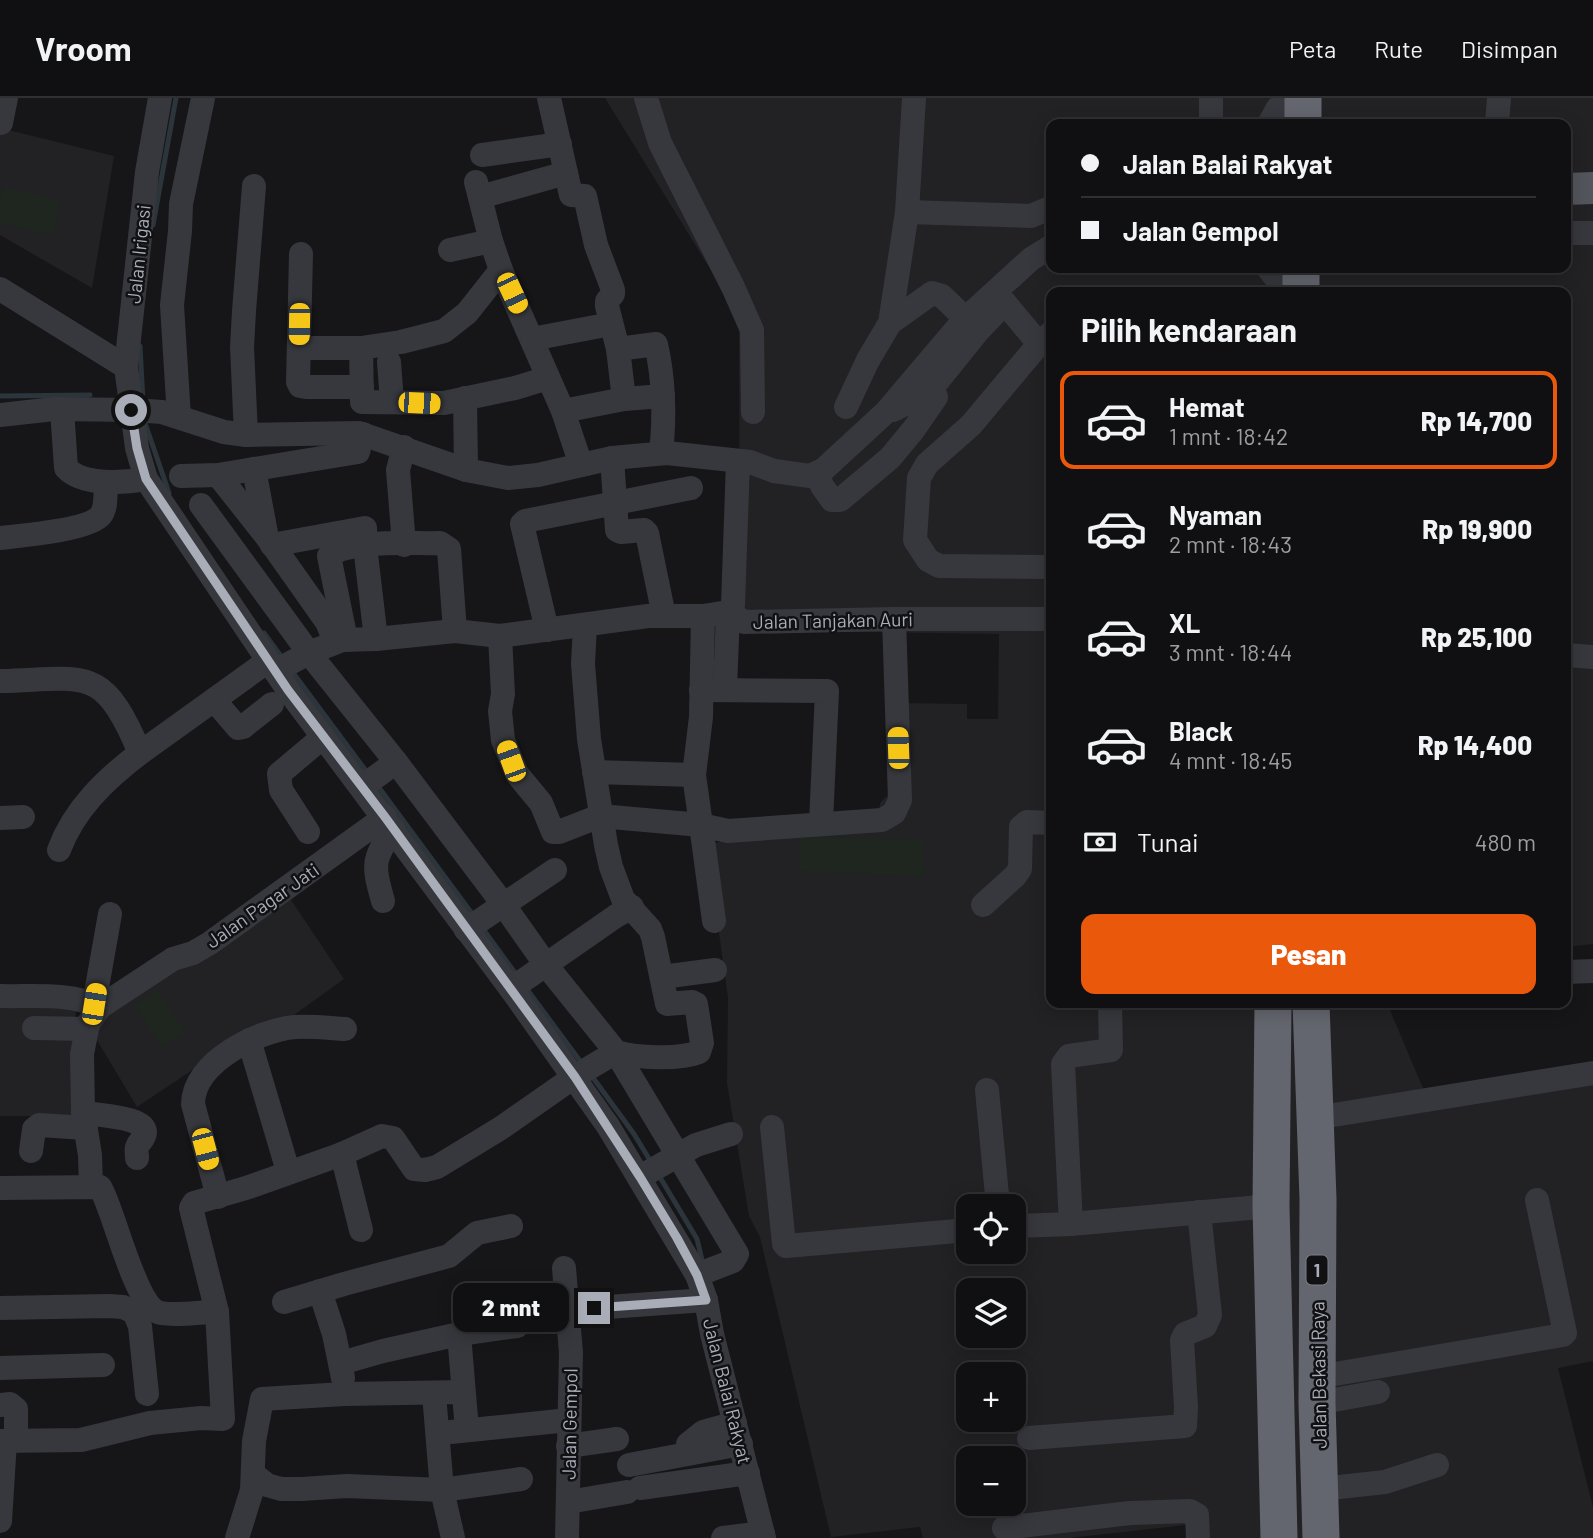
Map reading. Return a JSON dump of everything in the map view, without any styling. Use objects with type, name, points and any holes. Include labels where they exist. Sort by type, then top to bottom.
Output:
[{"type":"highway","points":[[1273,1008],[1271,1206],[1279,1538]]},
{"type":"highway","points":[[1288,1008],[1296,1538]]},
{"type":"highway","name":"Jalan Bekasi Raya","points":[[1311,1008],[1318,1199],[1317,1389],[1321,1538]]},
{"type":"main road","points":[[1571,189],[1593,188]]},
{"type":"street","points":[[1,123],[6,98]]},
{"type":"street","name":"Jalan Irigasi","points":[[132,410],[126,368],[146,172],[159,141],[160,98]]},
{"type":"street","points":[[170,415],[171,318],[181,204],[190,148],[203,98]]},
{"type":"street","points":[[548,98],[571,196],[585,196],[596,245],[613,290],[607,301],[618,349],[624,399]]},
{"type":"street","points":[[646,98],[660,144],[733,287],[751,330],[753,412]]},
{"type":"street","points":[[846,407],[868,360],[890,323],[907,212],[914,98]]},
{"type":"street","points":[[1210,119],[1211,98]]},
{"type":"street","points":[[1497,119],[1499,98]]},
{"type":"street","points":[[159,141],[190,148]]},
{"type":"street","points":[[482,155],[560,144]]},
{"type":"street","points":[[566,173],[478,189],[501,270],[563,411],[582,465]]},
{"type":"street","points":[[246,435],[243,323],[254,186]]},
{"type":"street","points":[[907,212],[1031,216],[1046,210]]},
{"type":"street","points":[[1571,233],[1593,233]]},
{"type":"street","points":[[450,250],[491,241]]},
{"type":"street","points":[[820,480],[971,325],[1031,259],[1046,250]]},
{"type":"street","points":[[301,254],[298,382],[300,386],[362,387]]},
{"type":"street","points":[[0,415],[62,409],[132,410],[170,415],[224,432],[246,435],[363,434],[466,470],[508,478],[538,475],[612,458],[661,453],[750,462],[774,471],[820,480],[832,500],[840,500],[890,458],[914,429],[971,325],[1005,303],[1046,267]]},
{"type":"street","points":[[299,348],[361,348],[401,342],[444,331],[467,313],[501,270]]},
{"type":"street","points":[[0,289],[126,368]]},
{"type":"street","points":[[890,323],[932,293],[942,296],[971,325]]},
{"type":"street","points":[[1005,303],[1046,338],[971,425],[943,447],[927,464],[919,478],[915,540],[928,560],[939,566],[1046,567]]},
{"type":"street","points":[[532,339],[611,324]]},
{"type":"street","points":[[618,349],[656,344],[663,396],[661,453]]},
{"type":"street","points":[[361,348],[362,402],[436,403],[515,388],[548,378]]},
{"type":"street","points":[[389,362],[392,402]]},
{"type":"street","points":[[886,412],[932,395]]},
{"type":"street","points":[[932,395],[971,425]]},
{"type":"street","points":[[563,411],[624,399],[663,396]]},
{"type":"street","points":[[465,398],[466,470]]},
{"type":"street","points":[[62,409],[66,468],[71,474],[106,483],[146,479]]},
{"type":"street","name":"Jalan Balai Rakyat","points":[[132,410],[137,448],[146,479],[233,578],[288,661],[323,737],[365,784],[389,823],[470,927],[529,976],[579,1074],[645,1174],[700,1274],[712,1334],[763,1536]]},
{"type":"street","points":[[181,476],[218,475],[358,452],[363,434]]},
{"type":"street","points":[[404,447],[398,470],[404,545]]},
{"type":"street","points":[[612,458],[617,530],[644,530],[647,533],[664,616]]},
{"type":"street","name":"Jalan Tanjakan Auri","points":[[738,461],[733,605],[728,612],[744,622],[894,618],[1046,619]]},
{"type":"street","points":[[254,469],[270,541]]},
{"type":"street","points":[[218,475],[270,541],[340,640]]},
{"type":"street","points":[[0,538],[37,534],[95,520],[103,511],[106,483]]},
{"type":"street","points":[[547,630],[522,524],[525,521],[691,488]]},
{"type":"street","points":[[201,505],[233,578],[288,661],[394,763],[501,905],[529,976],[611,1054],[737,1254],[733,1261],[700,1274]]},
{"type":"street","points":[[270,541],[362,527],[366,530],[365,546],[376,639]]},
{"type":"street","points":[[340,640],[329,555],[365,546],[440,543],[449,549],[454,631]]},
{"type":"street","points":[[60,850],[68,828],[86,804],[108,779],[140,753],[214,700],[288,661],[340,640],[454,631],[500,636],[621,619],[703,616],[728,612],[694,775],[715,921]]},
{"type":"street","points":[[703,616],[713,690]]},
{"type":"street","points":[[500,636],[503,694],[500,718],[503,740],[517,774],[541,803],[553,832],[600,816],[701,825],[728,831],[882,820],[894,813],[900,800],[894,618]]},
{"type":"street","points":[[223,1419],[216,1312],[191,1208],[194,1203],[342,1154],[387,1135],[393,1138],[414,1169],[437,1167],[501,1128],[611,1054],[667,1056],[693,1055],[699,1052],[702,1043],[696,1004],[667,1004],[656,944],[650,929],[623,898],[611,867],[600,816],[589,739],[583,664],[585,625]]},
{"type":"street","points":[[1571,655],[1593,657]]},
{"type":"street","points":[[0,681],[62,677],[88,682],[102,690],[120,710],[140,753]]},
{"type":"street","points":[[713,690],[827,692],[821,823]]},
{"type":"street","points":[[214,700],[238,728],[272,704]]},
{"type":"street","points":[[308,832],[281,790],[279,774],[323,737]]},
{"type":"street","points":[[365,784],[394,763]]},
{"type":"street","points":[[594,772],[694,775]]},
{"type":"street","points":[[983,905],[1020,869],[1021,827],[1027,822],[1046,823]]},
{"type":"street","points":[[383,901],[375,860],[389,823]]},
{"type":"street","name":"Jalan Pagar Jati","points":[[97,1005],[173,959],[193,953],[210,943],[389,823]]},
{"type":"street","points":[[470,927],[555,870]]},
{"type":"street","points":[[529,976],[632,907]]},
{"type":"street","points":[[91,1186],[90,1155],[84,1120],[82,1054],[86,1029],[97,1005],[110,914]]},
{"type":"street","points":[[663,977],[715,970]]},
{"type":"street","points":[[1571,972],[1593,971]]},
{"type":"street","points":[[0,996],[64,998],[97,1005]]},
{"type":"street","points":[[1070,1224],[1063,1064],[1069,1056],[1111,1050],[1110,1008]]},
{"type":"street","points":[[34,1027],[86,1029]]},
{"type":"street","points":[[218,1197],[193,1095],[197,1084],[230,1050],[249,1040],[294,1027],[345,1029]]},
{"type":"street","points":[[249,1040],[288,1171]]},
{"type":"street","points":[[1315,1118],[1593,1073]]},
{"type":"street","points":[[987,1090],[997,1194]]},
{"type":"street","points":[[31,1150],[34,1129],[39,1125],[131,1119],[142,1124],[145,1130],[145,1137],[137,1147],[137,1158]]},
{"type":"street","points":[[772,1127],[786,1246],[956,1231]]},
{"type":"street","points":[[645,1174],[696,1145],[731,1134]]},
{"type":"street","points":[[342,1154],[361,1230]]},
{"type":"street","points":[[0,1188],[100,1187],[138,1286],[152,1310],[161,1314],[216,1312]]},
{"type":"street","points":[[1317,1389],[1335,1374],[1563,1335],[1565,1333],[1537,1200]]},
{"type":"street","points":[[1026,1226],[1271,1206]]},
{"type":"street","points":[[1029,1438],[1185,1426],[1182,1340],[1185,1334],[1205,1325],[1210,1315],[1199,1212]]},
{"type":"street","points":[[284,1302],[449,1256],[477,1233],[510,1226]]},
{"type":"street","name":"Jalan Gempol","points":[[564,1268],[570,1353],[568,1538]]},
{"type":"street","points":[[320,1291],[341,1363],[344,1394]]},
{"type":"street","points":[[566,1310],[706,1300]]},
{"type":"street","points":[[0,1308],[109,1306],[134,1312],[140,1326],[147,1394]]},
{"type":"street","points":[[341,1363],[459,1334],[517,1326]]},
{"type":"street","points":[[459,1334],[467,1430]]},
{"type":"street","points":[[0,1368],[103,1365]]},
{"type":"street","points":[[1317,1389],[1378,1392]]},
{"type":"street","points":[[237,1538],[252,1490],[257,1420],[262,1399],[344,1394],[463,1392]]},
{"type":"street","points":[[434,1394],[442,1490],[453,1538]]},
{"type":"street","points":[[0,1405],[9,1404],[16,1409],[7,1440],[0,1521]]},
{"type":"street","points":[[7,1440],[81,1440],[150,1423],[201,1418],[257,1420]]},
{"type":"street","points":[[436,1433],[569,1420]]},
{"type":"street","points":[[688,1444],[703,1432],[738,1434]]},
{"type":"street","points":[[629,1465],[738,1434]]},
{"type":"street","points":[[568,1446],[617,1439]]},
{"type":"street","points":[[1321,1489],[1385,1482],[1411,1471],[1437,1465]]},
{"type":"street","points":[[568,1502],[748,1473]]},
{"type":"street","points":[[253,1474],[267,1485],[281,1489],[347,1486],[442,1490],[521,1479]]},
{"type":"street","points":[[1004,1528],[1130,1513],[1190,1511],[1197,1515],[1198,1538]]},
{"type":"street","points":[[723,1538],[763,1536]]},
{"type":"shaded area","points":[[605,98],[1593,98],[1593,944],[1571,946],[1571,287],[1046,287],[1046,1008],[1389,1008],[1425,1093],[1593,1070],[1593,1361],[1558,1368],[1593,1507],[1593,1538],[1197,1538],[1195,1524],[1069,1538],[923,1538],[920,1527],[831,1537],[760,1237],[749,1216],[727,1083],[728,998],[707,845],[727,840],[879,824],[880,803],[891,792],[896,703],[967,704],[967,719],[998,719],[999,634],[740,630],[739,316]]},
{"type":"shaded area","points":[[0,128],[114,156],[92,288],[0,235]]},
{"type":"shaded area","points":[[4,186],[61,201],[52,236],[0,223],[0,200]]},
{"type":"shaded area","points":[[800,836],[924,840],[923,876],[799,871]]},
{"type":"shaded area","points":[[285,891],[344,979],[287,1020],[242,1037],[137,1107],[88,1025]]},
{"type":"shaded area","points":[[157,990],[185,1032],[163,1047],[135,1005]]},
{"type":"shaded area","points":[[0,1002],[76,1002],[71,1116],[0,1116]]},
{"type":"waterway","points":[[153,225],[176,98]]},
{"type":"waterway","points":[[140,346],[143,402]]},
{"type":"waterway","points":[[0,396],[90,395]]},
{"type":"waterway","points":[[145,423],[169,493]]},
{"type":"waterway","points":[[264,633],[283,659]]},
{"type":"waterway","points":[[291,670],[369,775]]},
{"type":"waterway","points":[[377,785],[473,915]]},
{"type":"waterway","points":[[483,929],[518,977]]},
{"type":"waterway","points":[[526,988],[583,1065]]},
{"type":"waterway","points":[[591,1075],[651,1162]]},
{"type":"waterway","points":[[658,1174],[697,1239],[703,1264]]},
{"type":"route","points":[[131,410],[137,448],[146,479],[288,690],[385,817],[575,1077],[677,1238],[697,1275],[706,1300],[594,1308]]}]
